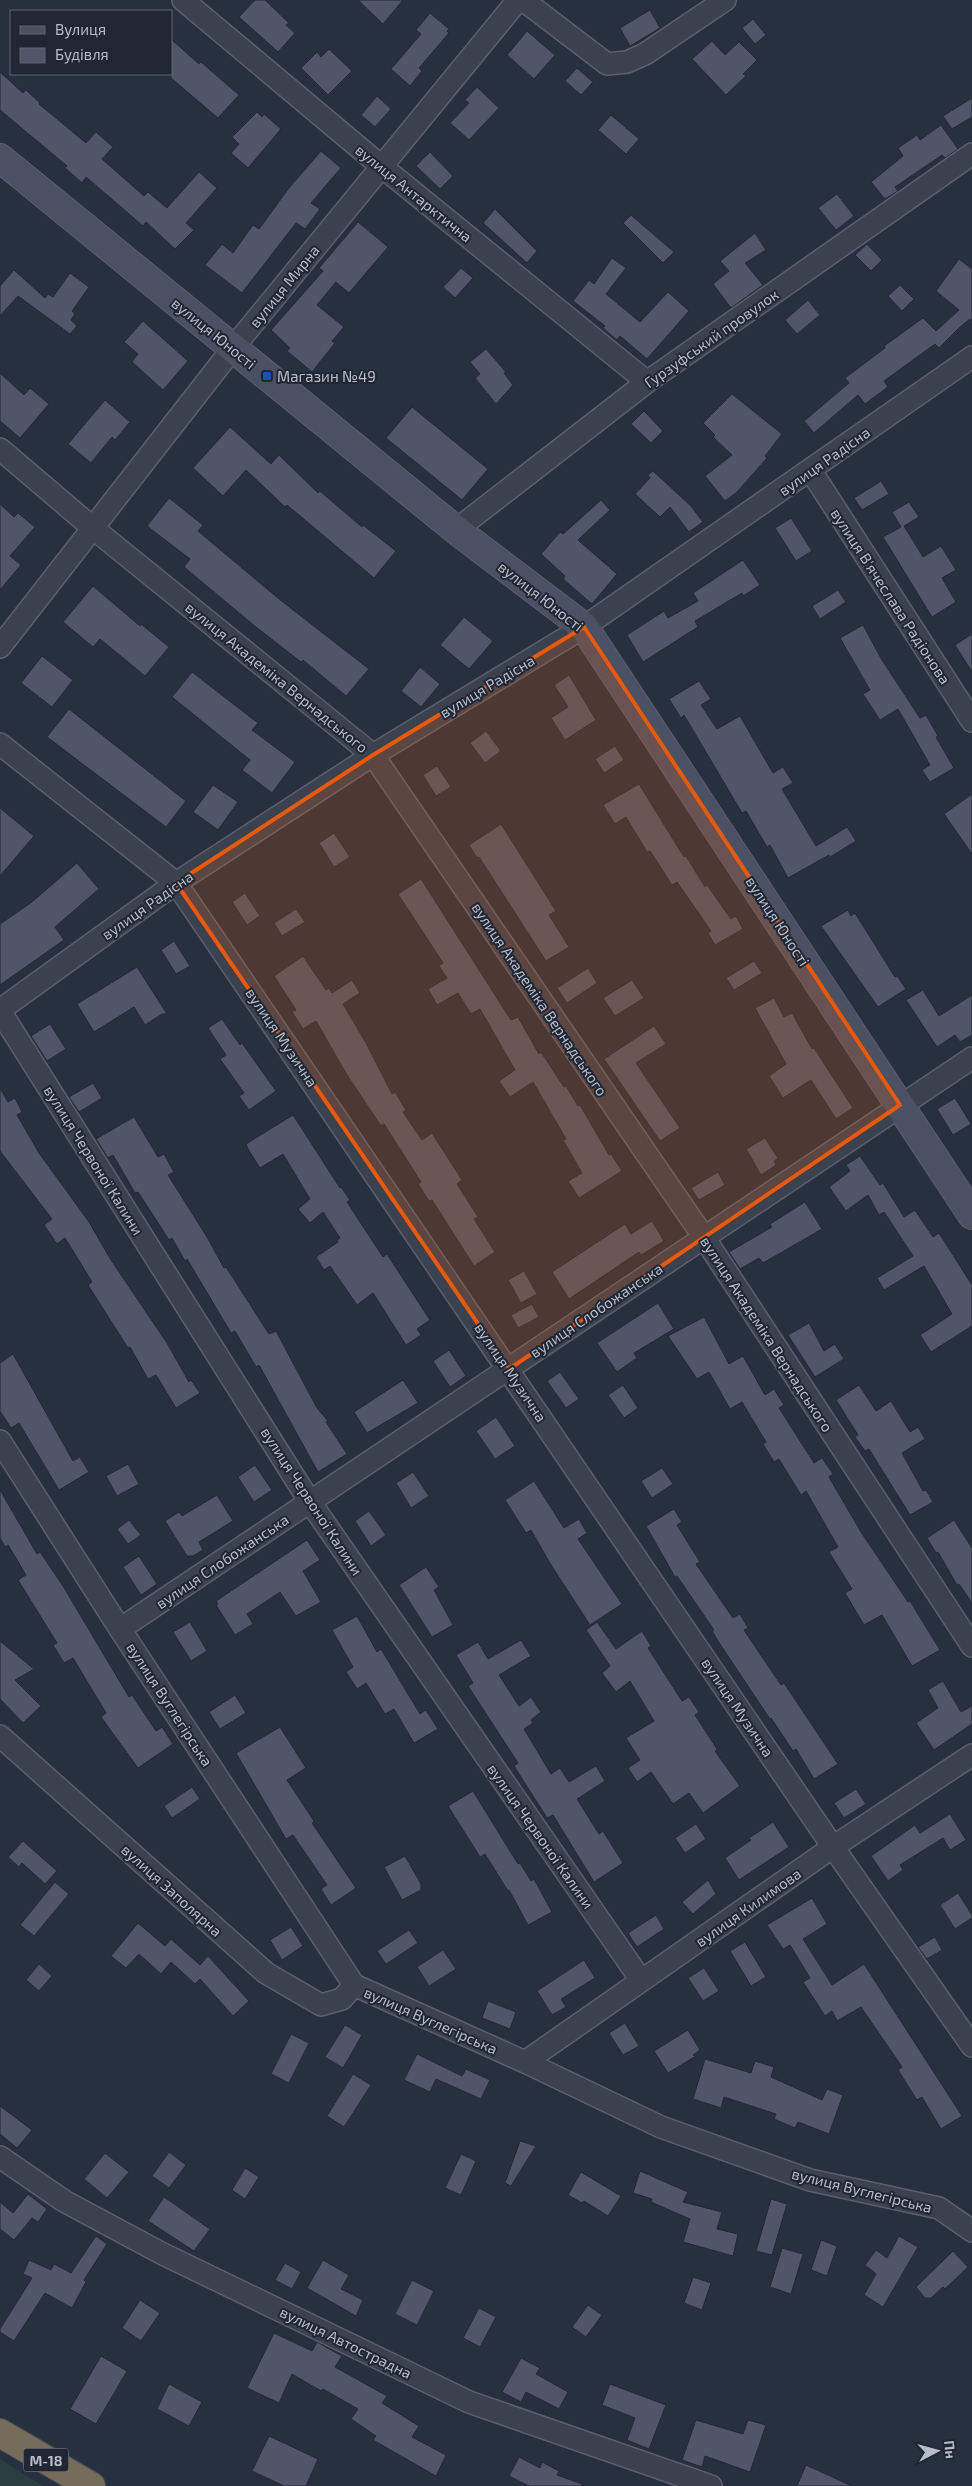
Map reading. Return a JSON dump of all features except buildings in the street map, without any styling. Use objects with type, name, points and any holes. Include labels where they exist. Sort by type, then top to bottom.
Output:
[{"type":"highway","name":"М-18","points":[[0,2434],[91,2486]]},
{"type":"street","name":"вулиця Антарктична","points":[[183,0],[381,166],[647,382]]},
{"type":"street","name":"вулиця Мирна","points":[[0,647],[94,529],[233,348],[518,0]]},
{"type":"street","points":[[523,0],[607,64],[626,62],[645,54],[725,0]]},
{"type":"street","name":"Гурзуфський провулок","points":[[456,530],[647,382],[972,154]]},
{"type":"street","name":"вулиця Юності","points":[[0,158],[456,530],[584,627],[972,1215]]},
{"type":"street","name":"вулиця Радісна","points":[[0,1011],[176,883],[374,755],[584,627],[811,471],[972,357]]},
{"type":"street","name":"вулиця Академіка Вернадського","points":[[0,449],[94,529],[374,755],[703,1236],[972,1646]]},
{"type":"street","name":"вулиця В'ячеслава Радіонова","points":[[811,471],[972,721]]},
{"type":"street","name":"вулиця Музична","points":[[0,744],[176,883],[833,1847],[972,2046]]},
{"type":"street","name":"вулиця Червоної Калини","points":[[0,1011],[310,1502],[641,1980]]},
{"type":"street","name":"вулиця Слобожанська","points":[[120,1629],[509,1369],[703,1236],[972,1058]]},
{"type":"street","name":"вулиця Вуглегірська","points":[[0,1441],[120,1629],[354,1985],[525,2062],[661,2128],[810,2180],[939,2208],[972,2231]]},
{"type":"street","name":"вулиця Заполярна","points":[[0,1736],[266,1973],[321,2005],[342,1999],[354,1985]]},
{"type":"street","name":"вулиця Килимова","points":[[525,2062],[833,1847],[972,1754]]},
{"type":"street","name":"вулиця Автострадна","points":[[0,2157],[64,2201],[161,2253],[469,2402],[711,2486]]},
{"type":"highlighted area","points":[[584,627],[900,1105],[509,1369],[176,883],[373,755]]},
{"type":"green space","points":[[0,2459],[43,2486],[0,2486]]},
{"type":"place","name":"Магазин №49","points":[[267,376]]}]
